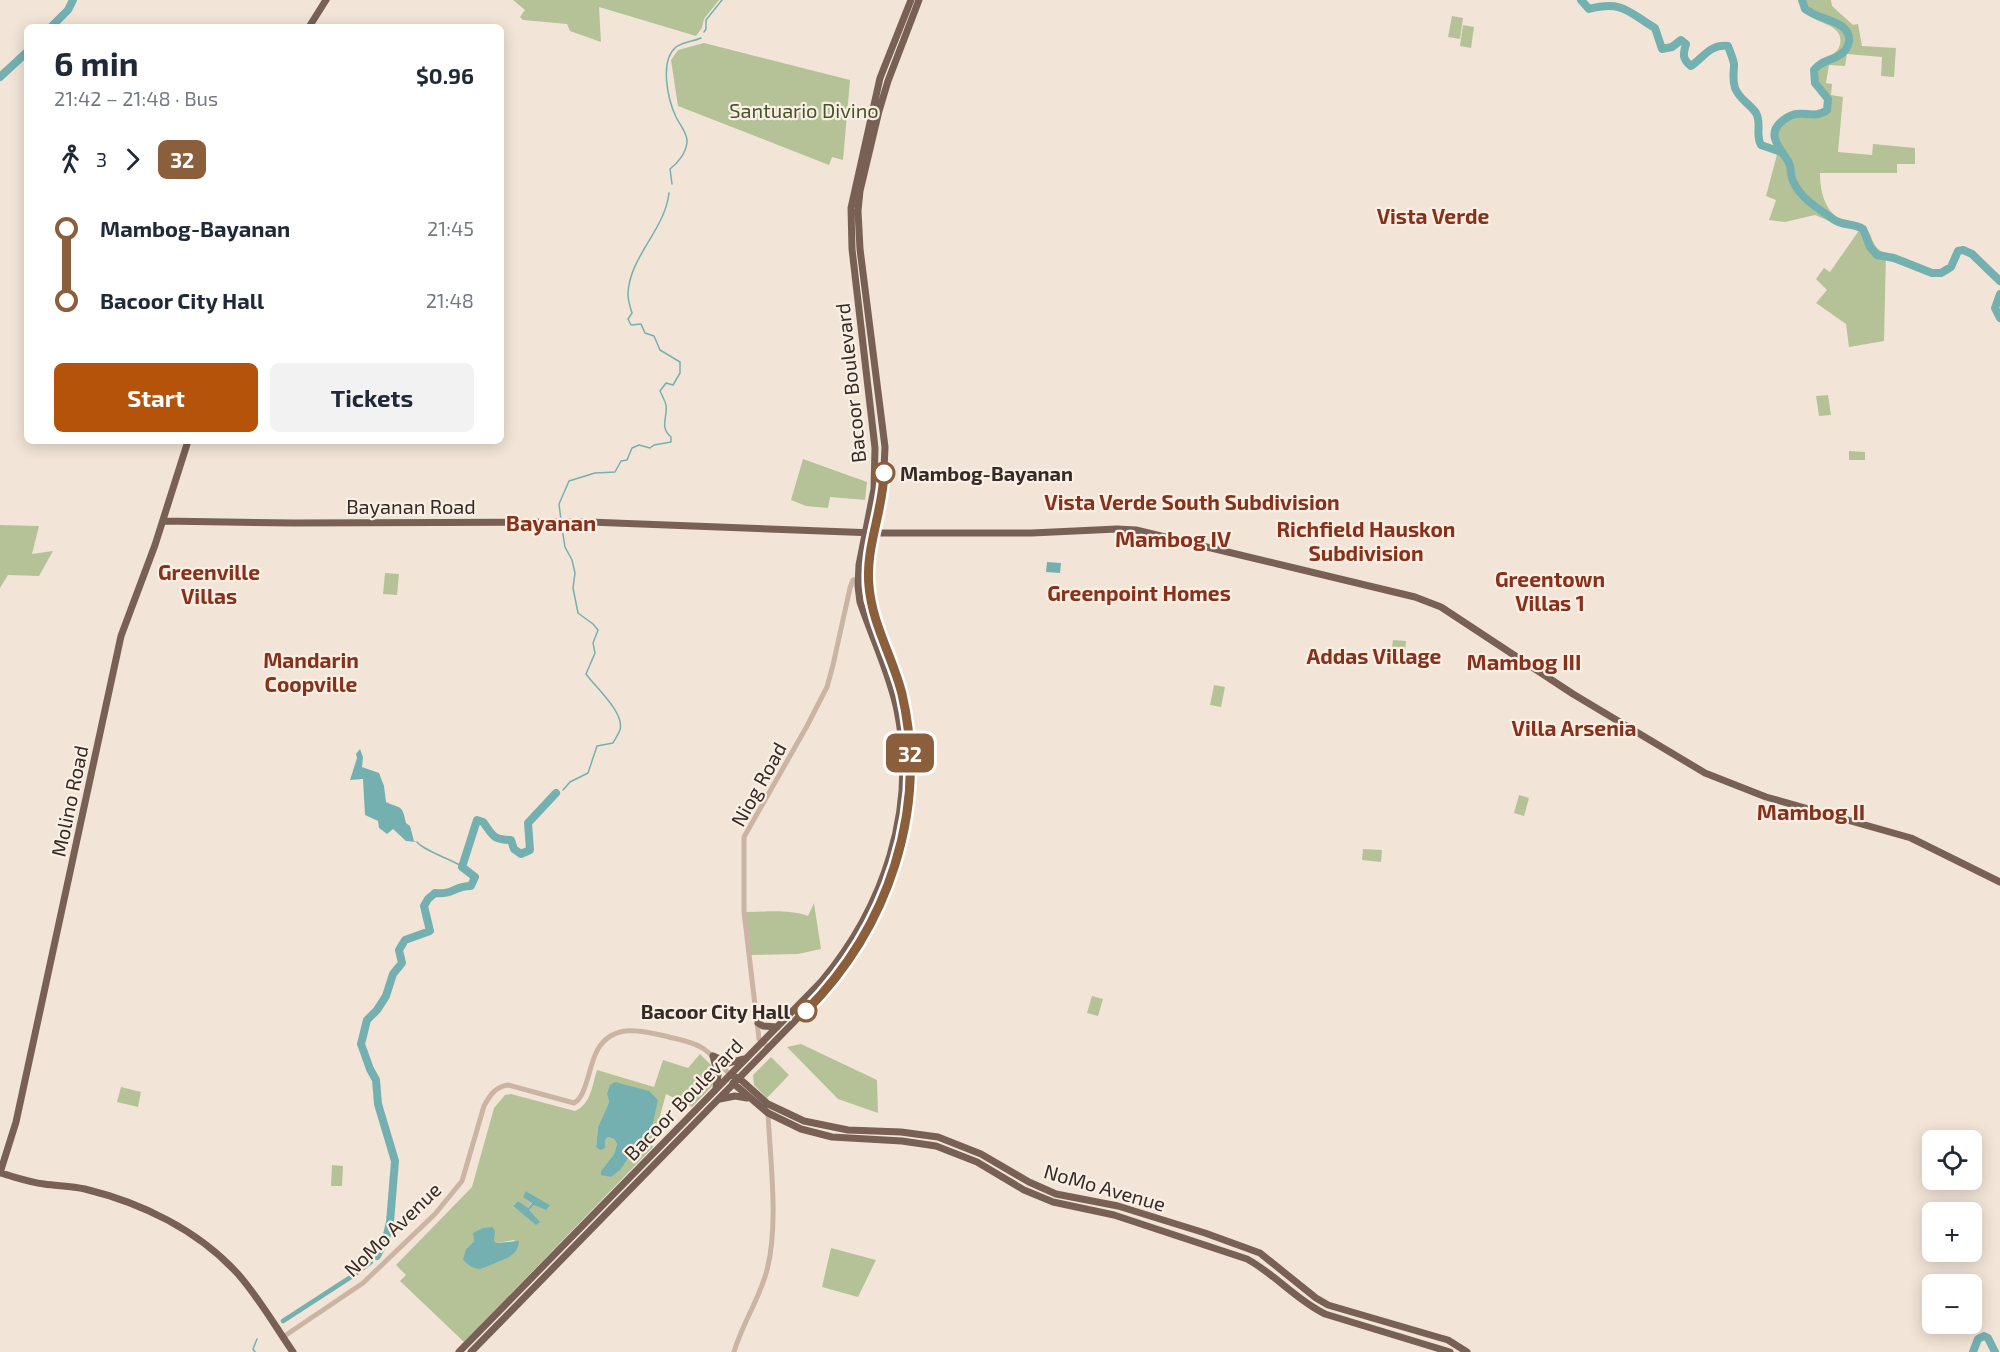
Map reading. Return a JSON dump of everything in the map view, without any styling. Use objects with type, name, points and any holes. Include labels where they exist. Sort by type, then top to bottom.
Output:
[{"type":"main road","points":[[311,24],[326,0]]},
{"type":"main road","name":"Bacoor Boulevard","points":[[459,1352],[777,1028],[836,964],[862,932],[888,863],[896,833],[902,751],[899,722],[891,685],[860,602],[858,579],[874,489],[875,448],[852,249],[851,208],[853,190],[880,78],[911,0]]},
{"type":"main road","name":"Bacoor Boulevard","points":[[471,1352],[740,1079],[835,979],[888,887],[896,866],[906,824],[910,791],[910,758],[907,719],[898,681],[874,612],[868,586],[875,533],[884,491],[885,447],[860,249],[858,211],[860,191],[882,101],[894,62],[919,0]]},
{"type":"main road","name":"Molino Road","points":[[0,1173],[16,1122],[122,636],[164,521],[187,444]]},
{"type":"main road","name":"Bayanan Road","points":[[164,521],[293,524],[589,522],[875,533],[1032,533],[1136,530],[1404,593],[1441,607],[1573,694],[1705,773],[1766,796],[1911,838],[2000,882]]},
{"type":"main road","points":[[876,645],[885,642]]},
{"type":"main road","points":[[758,1023],[777,1028]]},
{"type":"main road","points":[[713,1056],[729,1063],[748,1056]]},
{"type":"main road","points":[[713,1056],[718,1075],[716,1090]]},
{"type":"main road","points":[[750,1068],[753,1090]]},
{"type":"main road","name":"NoMo Avenue","points":[[730,1075],[740,1079],[768,1104],[791,1117],[819,1126],[848,1130],[901,1132],[938,1137],[981,1154],[1029,1182],[1056,1194],[1118,1206],[1260,1253],[1328,1305],[1448,1340],[1467,1352]]},
{"type":"main road","name":"NoMo Avenue","points":[[730,1075],[733,1085],[749,1099],[787,1124],[817,1134],[848,1139],[902,1141],[936,1146],[977,1162],[1024,1190],[1053,1202],[1114,1215],[1247,1259],[1266,1270],[1311,1306],[1325,1314],[1450,1352]]},
{"type":"main road","points":[[720,1099],[735,1096],[749,1099]]},
{"type":"main road","points":[[0,1173],[34,1183],[83,1188],[114,1197],[183,1228],[210,1248],[236,1273],[261,1304],[293,1352]]},
{"type":"main road","points":[[1053,1202],[1056,1194]]},
{"type":"street","name":"Niog Road","points":[[763,1042],[759,1039],[744,912],[744,837],[807,726],[826,687],[850,588],[853,580],[858,579]]},
{"type":"street","name":"NoMo Avenue","points":[[283,1337],[363,1282],[441,1207],[462,1181],[484,1106],[488,1097],[501,1086],[508,1085],[570,1103],[578,1101],[582,1096],[598,1047],[609,1037],[626,1030],[638,1030],[698,1046],[713,1056],[730,1075]]},
{"type":"street","points":[[763,1042],[769,1048]]},
{"type":"street","points":[[734,1352],[767,1271],[770,1250],[773,1227],[768,1104]]},
{"type":"green space","points":[[513,0],[719,0],[704,19],[702,28],[696,36],[599,7],[601,42],[570,31],[567,24],[523,20],[520,17],[525,10]]},
{"type":"green space","points":[[1799,0],[1831,0],[1832,6],[1853,25],[1858,24],[1862,46],[1896,48],[1894,77],[1881,76],[1882,57],[1847,54],[1845,66],[1829,65],[1826,83],[1832,84],[1831,95],[1843,97],[1838,152],[1872,155],[1873,144],[1915,148],[1915,164],[1897,164],[1897,173],[1820,173],[1822,193],[1830,210],[1840,219],[1863,225],[1877,248],[1886,253],[1884,341],[1849,347],[1846,324],[1816,303],[1827,290],[1816,279],[1824,268],[1830,272],[1860,229],[1836,224],[1815,215],[1785,222],[1769,220],[1776,200],[1766,196],[1778,151],[1774,139],[1774,127],[1776,123],[1795,110],[1815,113],[1825,110],[1824,101],[1812,81],[1812,70],[1815,65],[1834,53],[1840,44],[1840,38],[1835,29],[1809,15]]},
{"type":"green space","points":[[1452,16],[1463,18],[1460,39],[1448,37]]},
{"type":"green space","points":[[1463,25],[1474,27],[1471,48],[1460,46]]},
{"type":"green space","name":"Santuario Divino","points":[[704,43],[850,80],[843,160],[832,157],[829,165],[678,106],[671,60],[678,50]]},
{"type":"green space","points":[[1828,395],[1831,415],[1819,416],[1816,396]]},
{"type":"green space","points":[[1849,451],[1865,452],[1865,460],[1849,460]]},
{"type":"green space","points":[[803,459],[867,482],[865,500],[830,497],[828,508],[806,506],[791,500]]},
{"type":"green space","points":[[0,525],[39,526],[32,554],[53,551],[39,576],[8,575],[0,588]]},
{"type":"green space","points":[[385,573],[399,574],[397,595],[383,594]]},
{"type":"green space","points":[[1393,640],[1406,641],[1404,663],[1390,662]]},
{"type":"green space","points":[[1214,685],[1225,687],[1221,707],[1210,705]]},
{"type":"green space","points":[[1519,795],[1529,798],[1524,816],[1514,813]]},
{"type":"green space","points":[[1363,849],[1382,850],[1381,862],[1362,860]]},
{"type":"green space","points":[[814,903],[821,949],[798,954],[751,955],[746,912],[785,912],[808,916]]},
{"type":"green space","points":[[1092,996],[1103,999],[1098,1016],[1087,1013]]},
{"type":"green space","points":[[801,1044],[877,1080],[878,1113],[838,1099],[787,1047]]},
{"type":"green space","points":[[700,1054],[714,1068],[716,1082],[692,1107],[666,1094],[653,1147],[464,1342],[400,1281],[406,1275],[396,1265],[472,1187],[494,1108],[505,1095],[511,1094],[575,1111],[588,1099],[597,1070],[654,1087],[663,1060],[688,1068]],"holes":[[[607,1094],[635,1152],[611,1177],[601,1171],[614,1154],[617,1144],[614,1139],[608,1137],[596,1147],[598,1127],[609,1102]],[[526,1191],[550,1205],[534,1205],[528,1211],[537,1225],[513,1206],[518,1201],[527,1209],[532,1202]],[[494,1240],[496,1243],[515,1240],[492,1264],[482,1269],[466,1249],[474,1241]]]},
{"type":"green space","points":[[771,1057],[789,1075],[767,1098],[754,1085],[753,1075]]},
{"type":"green space","points":[[121,1087],[141,1092],[138,1107],[117,1102]]},
{"type":"green space","points":[[332,1165],[343,1166],[342,1186],[331,1186]]},
{"type":"green space","points":[[831,1248],[876,1260],[858,1297],[822,1287]]},
{"type":"water","points":[[1047,562],[1061,563],[1060,573],[1046,572]]},
{"type":"water","points":[[360,749],[363,757],[362,767],[379,773],[384,786],[386,802],[402,810],[414,841],[417,842],[406,841],[393,829],[387,834],[379,828],[378,821],[365,815],[363,779],[350,780],[357,758],[356,754]]},
{"type":"water","points":[[615,1082],[649,1091],[658,1100],[650,1136],[611,1177],[601,1175],[601,1171],[614,1154],[617,1144],[614,1139],[608,1137],[605,1140],[605,1148],[600,1150],[596,1147],[598,1127],[609,1102],[607,1094],[610,1085]]},
{"type":"water","points":[[526,1191],[550,1205],[546,1210],[534,1205],[529,1210],[540,1222],[536,1225],[513,1206],[518,1201],[528,1208],[532,1203],[523,1197]]},
{"type":"water","points":[[493,1227],[496,1243],[519,1241],[516,1250],[506,1258],[484,1268],[472,1267],[463,1260],[466,1249],[474,1241],[473,1233],[483,1228]]},
{"type":"waterway","points":[[54,24],[68,10],[73,0]]},
{"type":"waterway","points":[[704,32],[706,20],[722,0]]},
{"type":"waterway","points":[[1581,0],[1589,9],[1610,6],[1632,13],[1655,28],[1662,49],[1672,47],[1681,40],[1686,44],[1685,59],[1691,66],[1712,49],[1728,46],[1734,64],[1735,88],[1758,117],[1759,141],[1761,145],[1781,152]]},
{"type":"waterway","points":[[1802,0],[1805,9],[1841,26],[1848,35],[1849,41],[1842,53],[1822,63],[1814,70],[1815,83],[1828,99],[1827,110],[1816,114],[1787,117],[1776,128],[1775,138],[1789,163],[1792,179],[1800,193],[1833,219],[1863,229],[1870,247],[1877,255],[1894,258],[1932,273],[1941,273],[1951,267],[1958,251],[1963,250],[1972,254],[2000,281]]},
{"type":"waterway","points":[[672,184],[670,169],[683,154],[687,139],[670,101],[666,71],[671,53],[676,47],[701,38]]},
{"type":"waterway","points":[[0,77],[24,55]]},
{"type":"waterway","points":[[561,520],[559,504],[569,481],[595,473],[615,472],[621,461],[627,460],[632,448],[639,445],[650,448],[671,442],[671,437],[665,429],[666,405],[660,391],[666,383],[673,385],[680,373],[680,362],[660,350],[654,336],[645,333],[641,324],[631,325],[628,319],[632,313],[628,296],[634,268],[661,219],[669,193]]},
{"type":"waterway","points":[[2000,294],[1995,308],[2000,318]]},
{"type":"waterway","points":[[562,528],[565,547],[572,560],[575,573],[573,588],[578,613],[598,630],[593,643],[595,653],[586,674],[609,701],[620,723],[620,730],[613,743],[597,746],[588,773],[570,782],[563,790]]},
{"type":"waterway","points":[[377,1256],[386,1239],[390,1222],[395,1161],[378,1104],[376,1080],[361,1044],[367,1020],[386,996],[393,974],[402,963],[399,950],[405,940],[430,931],[424,906],[428,899],[435,893],[446,893],[471,886],[475,877],[462,867],[477,820],[483,822],[496,838],[511,840],[514,849],[521,854],[530,850],[528,823],[556,793]]},
{"type":"waterway","points":[[417,842],[463,867]]},
{"type":"waterway","points":[[283,1321],[371,1262]]},
{"type":"waterway","points":[[1973,1352],[1978,1339],[1984,1336],[1988,1338],[1995,1352]]},
{"type":"waterway","points":[[255,1352],[253,1349],[257,1339]]},
{"type":"bus line","name":"32","points":[[806,1011],[840,973],[863,939],[896,866],[906,824],[910,779],[907,719],[898,681],[874,612],[868,586],[875,533],[884,491],[884,473]]},
{"type":"place","name":"Mambog-Bayanan","points":[[884,473]]},
{"type":"place","name":"Bacoor City Hall","points":[[806,1011]]},
{"type":"district","name":"Vista Verde","points":[[1433,215]]},
{"type":"district","name":"Vista Verde South Subdivision","points":[[1192,501]]},
{"type":"district","name":"Bayanan","points":[[551,522]]},
{"type":"district","name":"Mambog IV","points":[[1173,538]]},
{"type":"district","name":"Richfield Hauskon Subdivision","points":[[1366,540]]},
{"type":"district","name":"Greenville Villas","points":[[209,583]]},
{"type":"district","name":"Greentown Villas 1","points":[[1550,590]]},
{"type":"district","name":"Greenpoint Homes","points":[[1139,592]]},
{"type":"district","name":"Addas Village","points":[[1374,655]]},
{"type":"district","name":"Mambog III","points":[[1524,661]]},
{"type":"district","name":"Mandarin Coopville","points":[[311,671]]},
{"type":"district","name":"Villa Arsenia","points":[[1574,727]]},
{"type":"district","name":"Mambog II","points":[[1811,811]]}]
